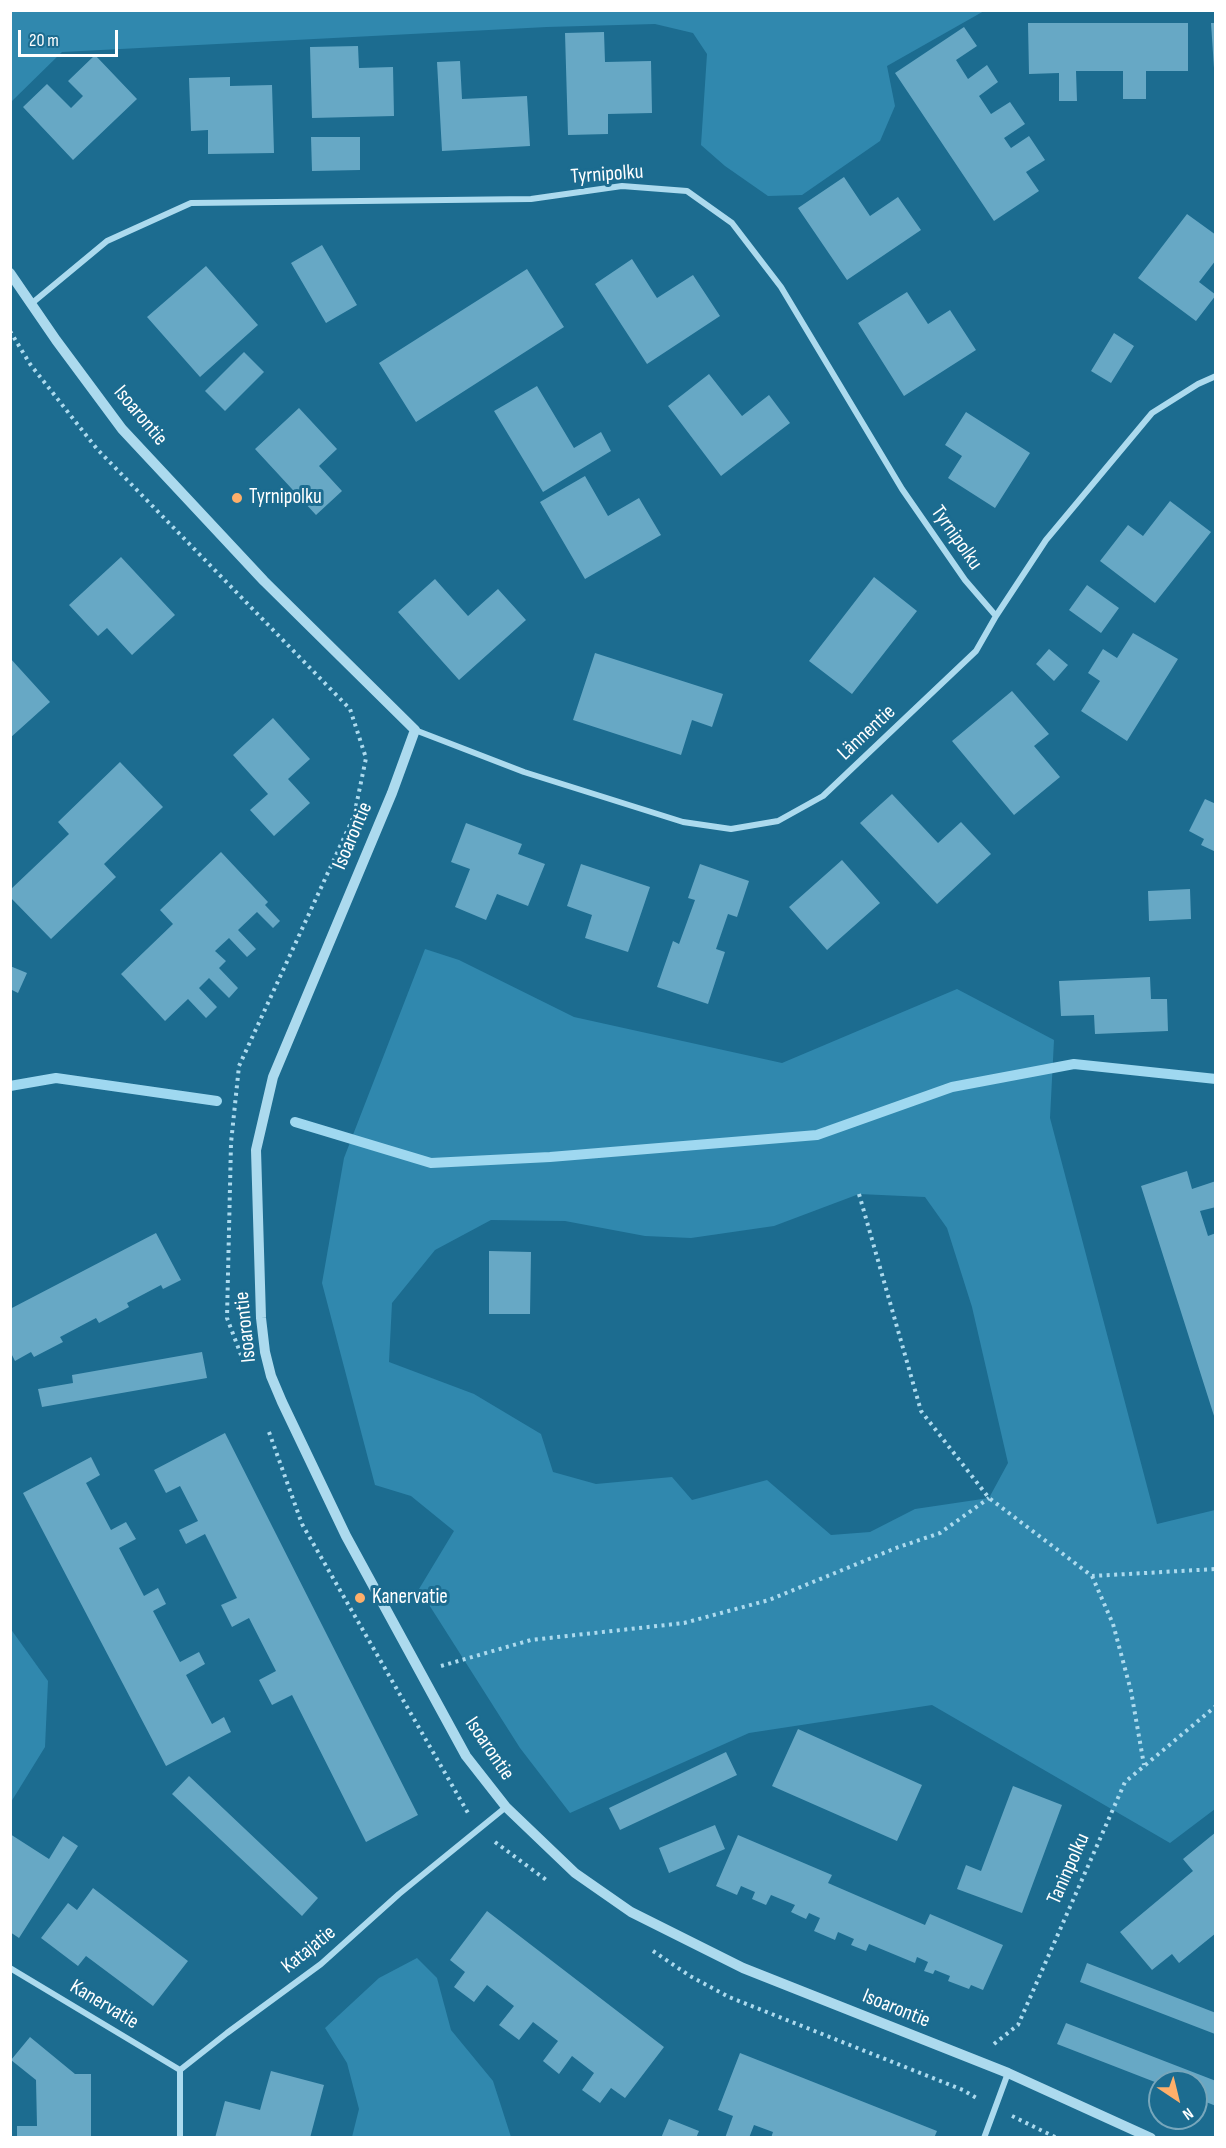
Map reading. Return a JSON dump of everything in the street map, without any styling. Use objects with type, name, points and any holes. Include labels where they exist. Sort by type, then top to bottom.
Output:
[{"type":"street","name":"Tyrnipolku","points":[[31,304],[107,241],[191,203],[531,199],[622,186],[687,191],[732,223],[782,287],[902,489],[965,580],[996,615]]},
{"type":"street","name":"Isoarontie","points":[[10,273],[122,429],[264,581],[415,730],[392,793],[273,1077],[256,1150],[261,1318],[264,1352],[271,1376],[346,1536],[466,1756],[506,1807],[575,1873],[631,1912],[743,1968],[1008,2073],[1150,2138]]},
{"type":"street","name":"Lännentie","points":[[415,730],[524,772],[683,822],[731,829],[778,821],[823,796],[976,651],[996,615],[1046,540],[1152,413],[1215,376]]},
{"type":"street","name":"Katajatie","points":[[180,2070],[321,1964],[399,1894],[506,1807]]},
{"type":"street","name":"Kanervatie","points":[[10,1968],[180,2070]]},
{"type":"street","points":[[180,2070],[180,2138]]},
{"type":"street","points":[[984,2138],[1008,2073]]},
{"type":"path","points":[[10,331],[30,364],[97,449],[350,709],[366,758],[354,816],[239,1066],[231,1143],[227,1318],[243,1361]]},
{"type":"path","points":[[859,1194],[921,1411],[989,1498],[1092,1576],[1113,1624],[1131,1691],[1144,1766]]},
{"type":"path","points":[[267,1427],[302,1524],[478,1830],[553,1886]]},
{"type":"path","points":[[420,1672],[531,1641],[684,1623],[769,1600],[896,1548],[940,1533],[989,1498]]},
{"type":"path","points":[[1092,1576],[1215,1569]]},
{"type":"path","name":"Taninpolku","points":[[974,2061],[1018,2025],[1125,1782],[1215,1706]]},
{"type":"path","points":[[651,1950],[690,1976],[729,1996],[963,2090],[1057,2138]]},
{"type":"shaded area","points":[[11,10],[984,11],[887,66],[895,106],[880,141],[802,195],[768,196],[725,166],[701,145],[707,54],[693,33],[655,24],[547,27],[62,52],[11,102]]},
{"type":"shaded area","points":[[425,949],[459,960],[574,1017],[782,1063],[957,989],[1054,1040],[1050,1118],[1157,1524],[1215,1510],[1215,1809],[1170,1843],[932,1705],[749,1733],[570,1813],[520,1748],[419,1589],[454,1531],[411,1496],[375,1485],[322,1283],[344,1158]],"holes":[[[859,1194],[925,1197],[947,1228],[972,1307],[1008,1463],[989,1498],[915,1509],[870,1532],[831,1535],[767,1480],[692,1500],[672,1477],[596,1484],[553,1472],[541,1434],[474,1394],[389,1362],[392,1303],[435,1250],[491,1220],[565,1221],[645,1236],[691,1238],[774,1226]]]},
{"type":"shaded area","points":[[10,1628],[48,1681],[45,1747],[11,1802]]},
{"type":"shaded area","points":[[417,1958],[437,1978],[451,2030],[493,2081],[511,2137],[352,2137],[359,2109],[347,2063],[325,2028],[379,1978]]},
{"type":"building","points":[[1028,23],[1188,23],[1188,71],[1146,71],[1146,99],[1123,99],[1123,71],[1076,71],[1077,101],[1059,101],[1059,73],[1029,74]]},
{"type":"building","points":[[1211,23],[1216,23],[1216,68],[1214,68]]},
{"type":"building","points":[[964,27],[977,46],[956,60],[968,79],[987,65],[998,82],[979,96],[991,114],[1010,102],[1025,124],[1004,138],[1011,148],[1029,136],[1045,160],[1026,172],[1039,191],[994,221],[895,73]]},
{"type":"building","points":[[604,32],[605,62],[651,61],[652,113],[608,114],[608,134],[568,135],[565,33]]},
{"type":"building","points":[[358,46],[359,68],[393,67],[394,116],[312,118],[310,47]]},
{"type":"building","points":[[95,55],[137,99],[73,160],[23,107],[47,84],[71,108],[83,96],[68,81]]},
{"type":"building","points":[[460,61],[462,99],[527,96],[530,146],[442,151],[437,62]]},
{"type":"building","points":[[230,77],[230,86],[272,85],[274,153],[208,154],[208,130],[191,131],[189,78]]},
{"type":"building","points":[[311,137],[360,137],[360,170],[312,171]]},
{"type":"building","points":[[844,177],[870,216],[898,197],[921,230],[847,280],[798,208]]},
{"type":"building","points":[[1187,214],[1216,235],[1216,260],[1199,282],[1216,295],[1196,321],[1138,278]]},
{"type":"building","points":[[322,245],[357,305],[326,323],[291,263]]},
{"type":"building","points":[[632,259],[657,298],[693,275],[720,316],[647,364],[595,284]]},
{"type":"building","points":[[206,266],[258,325],[200,377],[147,317]]},
{"type":"building","points":[[527,269],[564,327],[416,422],[379,363]]},
{"type":"building","points":[[907,292],[928,324],[950,310],[976,350],[904,396],[858,323]]},
{"type":"building","points":[[1114,333],[1134,346],[1111,383],[1091,371]]},
{"type":"building","points":[[244,352],[264,372],[225,411],[205,391]]},
{"type":"building","points":[[709,374],[742,416],[769,395],[790,423],[721,476],[668,406]]},
{"type":"building","points":[[537,386],[574,448],[601,432],[611,451],[543,492],[494,411]]},
{"type":"building","points":[[299,408],[337,449],[319,466],[342,491],[316,515],[255,449]]},
{"type":"building","points":[[966,412],[1030,453],[995,508],[948,478],[962,456],[945,445]]},
{"type":"building","points":[[585,476],[608,516],[639,498],[661,535],[585,579],[540,502]]},
{"type":"building","points":[[1170,501],[1211,532],[1155,603],[1100,561],[1128,525],[1143,536]]},
{"type":"building","points":[[121,557],[175,615],[132,655],[107,628],[98,636],[69,605]]},
{"type":"building","points":[[874,577],[917,611],[852,694],[809,661]]},
{"type":"building","points":[[435,579],[468,616],[498,589],[526,620],[459,680],[398,612]]},
{"type":"building","points":[[1087,585],[1119,608],[1101,633],[1069,610]]},
{"type":"building","points":[[1133,633],[1178,659],[1127,741],[1081,711],[1100,681],[1088,673],[1103,649],[1117,658]]},
{"type":"building","points":[[1049,649],[1068,665],[1054,681],[1036,664]]},
{"type":"building","points":[[595,653],[723,694],[712,727],[692,720],[681,755],[573,720]]},
{"type":"building","points":[[10,658],[50,702],[10,738]]},
{"type":"building","points":[[1012,691],[1049,734],[1034,746],[1060,777],[1014,815],[952,741]]},
{"type":"building","points":[[273,718],[310,759],[288,779],[310,803],[274,836],[250,810],[268,794],[233,755]]},
{"type":"building","points":[[120,762],[163,807],[104,864],[116,877],[51,939],[10,897],[10,890],[69,834],[58,822]]},
{"type":"building","points":[[892,794],[938,843],[961,822],[991,854],[937,904],[860,823]]},
{"type":"building","points":[[1205,799],[1216,804],[1216,852],[1201,845],[1204,839],[1189,831]]},
{"type":"building","points":[[466,823],[522,844],[518,854],[545,864],[528,906],[497,894],[486,920],[455,907],[470,869],[451,862]]},
{"type":"building","points":[[221,852],[268,902],[265,905],[280,921],[273,928],[257,912],[238,930],[256,949],[247,957],[229,938],[215,951],[226,961],[219,968],[238,988],[229,998],[209,978],[199,988],[217,1007],[206,1018],[188,999],[165,1021],[121,974],[173,924],[160,910]]},
{"type":"building","points":[[842,860],[880,903],[827,950],[789,907]]},
{"type":"building","points":[[581,864],[650,887],[628,952],[585,938],[592,915],[567,906]]},
{"type":"building","points":[[700,864],[749,881],[737,917],[728,914],[716,949],[725,952],[708,1004],[657,987],[673,941],[679,944],[695,900],[688,898]]},
{"type":"building","points":[[1190,889],[1191,919],[1149,921],[1148,891]]},
{"type":"building","points":[[10,966],[27,973],[18,993],[10,989]]},
{"type":"building","points":[[1150,977],[1151,999],[1167,999],[1168,1031],[1095,1034],[1094,1015],[1061,1016],[1059,981]]},
{"type":"building","points":[[1187,1171],[1192,1189],[1216,1181],[1216,1207],[1200,1211],[1208,1236],[1216,1233],[1215,1419],[1141,1186]]},
{"type":"building","points":[[156,1233],[181,1280],[163,1289],[161,1285],[127,1303],[129,1307],[99,1323],[96,1318],[60,1337],[63,1342],[34,1357],[31,1352],[15,1361],[10,1351],[10,1309]]},
{"type":"building","points":[[489,1251],[531,1252],[530,1314],[489,1314]]},
{"type":"building","points":[[202,1352],[207,1378],[42,1407],[38,1389],[73,1383],[72,1375]]},
{"type":"building","points":[[225,1433],[418,1815],[366,1842],[292,1695],[272,1705],[259,1680],[276,1671],[249,1618],[232,1627],[221,1605],[237,1598],[205,1534],[186,1544],[179,1530],[198,1521],[180,1486],[166,1493],[154,1470]]},
{"type":"building","points":[[91,1457],[100,1475],[86,1483],[111,1530],[126,1522],[136,1539],[119,1548],[144,1596],[158,1588],[166,1604],[153,1611],[180,1662],[199,1652],[205,1664],[186,1675],[212,1724],[224,1717],[231,1732],[166,1766],[23,1493]]},
{"type":"building","points":[[798,1729],[922,1785],[897,1841],[772,1786]]},
{"type":"building","points":[[726,1752],[737,1775],[620,1830],[609,1808]]},
{"type":"building","points":[[189,1776],[318,1898],[302,1916],[172,1794]]},
{"type":"building","points":[[1013,1786],[1062,1805],[1022,1913],[957,1889],[966,1865],[981,1871]]},
{"type":"building","points":[[715,1825],[725,1849],[669,1873],[659,1848]]},
{"type":"building","points":[[1216,1832],[1216,1933],[1179,1963],[1172,1954],[1152,1970],[1120,1932],[1193,1871],[1183,1859]]},
{"type":"building","points":[[10,1834],[49,1859],[63,1836],[78,1846],[19,1938],[10,1932]]},
{"type":"building","points":[[738,1835],[832,1875],[828,1883],[925,1925],[930,1914],[1003,1945],[983,1990],[971,1985],[969,1989],[948,1981],[950,1976],[935,1970],[933,1974],[924,1971],[928,1962],[917,1957],[915,1963],[869,1944],[866,1951],[851,1945],[854,1939],[838,1932],[835,1940],[814,1931],[820,1918],[809,1913],[806,1919],[791,1912],[795,1905],[771,1895],[766,1905],[752,1899],[755,1892],[741,1886],[737,1895],[716,1886]]},
{"type":"building","points":[[93,1888],[188,1961],[153,2006],[86,1956],[78,1966],[41,1938],[68,1903],[77,1910]]},
{"type":"building","points":[[487,1911],[664,2047],[625,2098],[611,2088],[600,2103],[582,2090],[594,2073],[572,2056],[559,2074],[543,2061],[558,2041],[533,2022],[519,2040],[499,2025],[514,2006],[487,1985],[474,2002],[454,1987],[465,1972],[450,1960]]},
{"type":"building","points":[[1087,1963],[1216,2013],[1215,2034],[1080,1982]]},
{"type":"building","points":[[1066,2023],[1188,2070],[1148,2070],[1148,2079],[1057,2044]]},
{"type":"building","points":[[30,2037],[75,2074],[91,2074],[91,2138],[17,2138],[17,2126],[37,2126],[36,2080],[11,2060]]},
{"type":"building","points":[[740,2053],[937,2131],[934,2138],[771,2138],[773,2132],[754,2125],[749,2138],[725,2138],[733,2116],[718,2110]]},
{"type":"building","points":[[271,2071],[324,2085],[310,2138],[215,2138],[225,2101],[260,2110]]},
{"type":"building","points":[[1208,2078],[1216,2081],[1216,2106],[1208,2103]]},
{"type":"building","points":[[669,2119],[699,2131],[696,2138],[661,2138]]},
{"type":"waterway","points":[[295,1122],[431,1163],[550,1157],[817,1135],[952,1087],[1074,1064],[1216,1079]]},
{"type":"waterway","points":[[10,1086],[56,1078],[217,1101]]},
{"type":"place","name":"Tyrnipolku","points":[[237,498]]},
{"type":"place","name":"Kanervatie","points":[[360,1598]]}]
